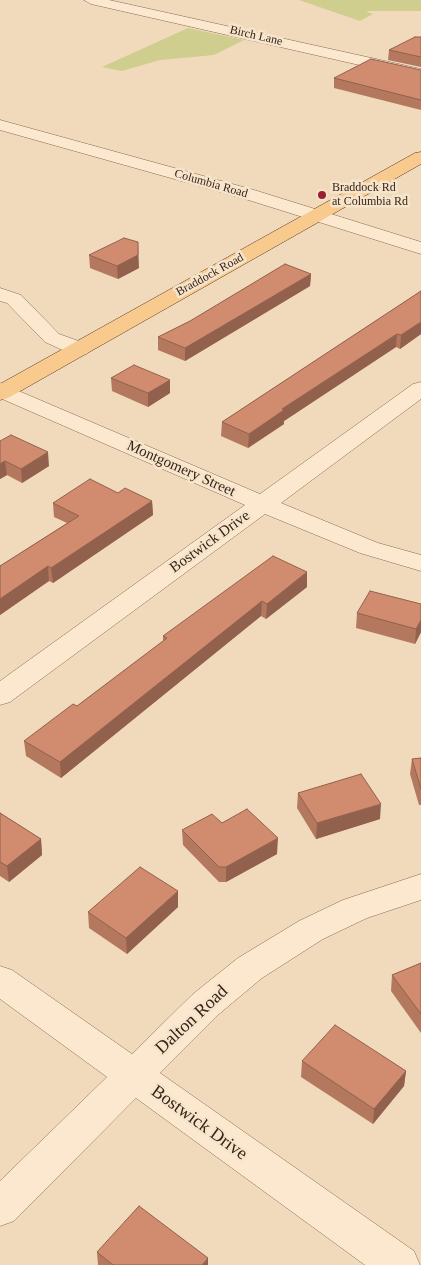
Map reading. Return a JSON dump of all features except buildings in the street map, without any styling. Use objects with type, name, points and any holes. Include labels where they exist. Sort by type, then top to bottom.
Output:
[{"type":"main road","name":"Braddock Road","points":[[1,392],[421,157]]},
{"type":"street","name":"Birch Lane","points":[[91,0],[421,74]]},
{"type":"street","name":"Columbia Road","points":[[0,125],[318,215],[421,248]]},
{"type":"street","points":[[0,294],[14,299],[43,331],[52,338],[79,349]]},
{"type":"street","name":"Bostwick Drive","points":[[0,695],[421,389]]},
{"type":"street","name":"Montgomery Street","points":[[1,392],[369,548],[421,563]]},
{"type":"street","name":"Dalton Road","points":[[0,1208],[206,1004],[250,968],[311,930],[355,909],[421,886]]},
{"type":"street","name":"Bostwick Drive","points":[[0,980],[398,1265]]},
{"type":"shaded area","points":[[299,0],[421,0],[421,11],[366,11],[373,14],[360,21]]},
{"type":"shaded area","points":[[188,28],[244,40],[214,55],[160,60],[122,71],[102,67]]},
{"type":"place","name":"Braddock Rd at Columbia Rd","points":[[322,195]]}]
